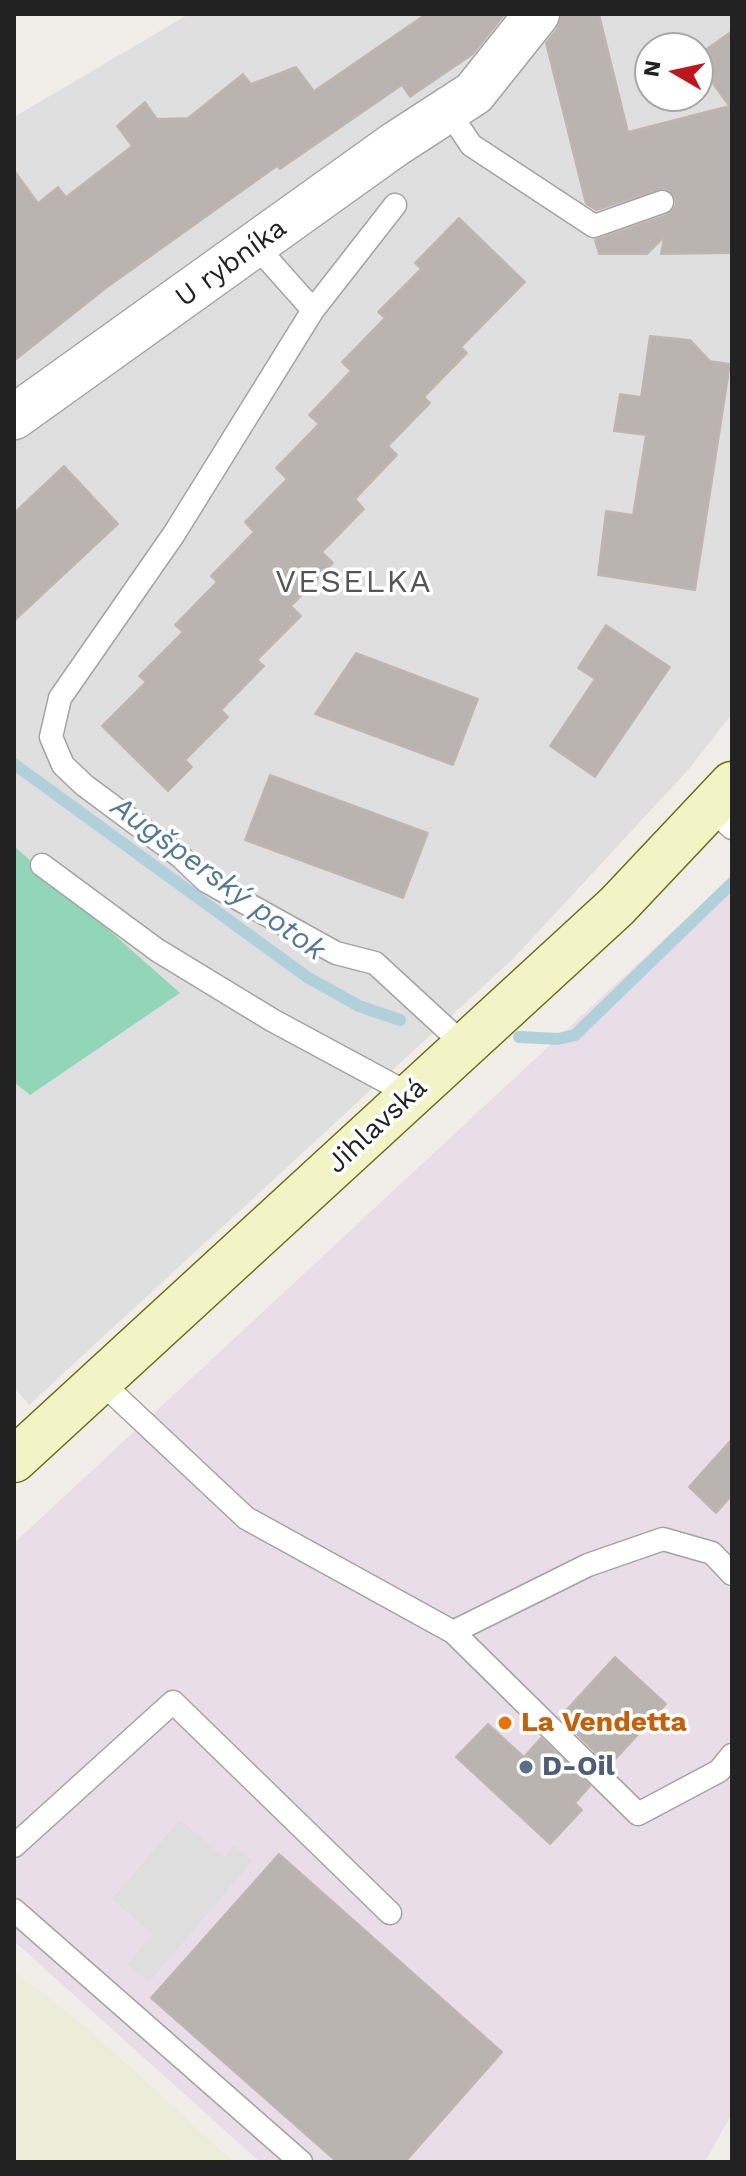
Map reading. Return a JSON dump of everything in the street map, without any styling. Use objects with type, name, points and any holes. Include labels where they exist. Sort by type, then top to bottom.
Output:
[{"type":"main road","name":"Jihlavská","points":[[14,1460],[725,807]]},
{"type":"street","points":[[447,109],[484,83],[537,14]]},
{"type":"street","name":"U rybníka","points":[[14,417],[447,109]]},
{"type":"lane","points":[[447,109],[471,145],[594,226],[662,202]]},
{"type":"lane","points":[[395,205],[313,310],[174,534],[60,698],[54,709],[51,737],[63,765],[84,785],[181,857],[206,881],[336,953],[375,963],[464,1045]]},
{"type":"lane","points":[[256,246],[313,310]]},
{"type":"lane","points":[[42,865],[157,950],[272,1020],[411,1095]]},
{"type":"lane","points":[[101,1382],[246,1518],[453,1632],[638,1814],[719,1771],[732,1755]]},
{"type":"lane","points":[[453,1632],[588,1565],[663,1539],[712,1553],[732,1574]]},
{"type":"lane","points":[[14,1846],[173,1702],[390,1913]]},
{"type":"lane","points":[[14,1910],[301,2162]]},
{"type":"shaded area","points":[[189,14],[732,14],[732,714],[688,770],[514,958],[29,1405],[14,1387],[14,117]]},
{"type":"shaded area","points":[[227,289],[247,317],[14,478],[14,436]]},
{"type":"shaded area","points":[[239,339],[265,355],[180,494],[154,478]]},
{"type":"shaded area","points":[[732,876],[732,2113],[705,2162],[260,2162],[14,1941],[14,1543]]},
{"type":"shaded area","points":[[180,1820],[224,1858],[234,1846],[252,1861],[149,1982],[128,1964],[153,1934],[112,1899]]},
{"type":"green space","points":[[15,847],[180,993],[30,1095],[14,1082]]},
{"type":"green space","points":[[14,1971],[90,2030],[234,2162],[14,2162]]},
{"type":"building","points":[[426,14],[505,14],[473,54],[410,97],[402,85],[280,169],[277,166],[106,288],[14,361],[14,170],[38,203],[58,187],[66,197],[132,146],[117,126],[145,102],[157,119],[188,118],[243,74],[251,84],[296,67],[314,91]]},
{"type":"building","points":[[561,14],[599,14],[628,132],[729,106],[714,85],[714,44],[732,31],[732,253],[661,254],[664,237],[647,254],[599,254],[595,240],[667,215],[676,205],[675,198],[664,188],[596,210],[586,204],[546,43],[557,29]]},
{"type":"building","points":[[459,218],[525,282],[461,347],[467,353],[424,397],[430,403],[388,446],[397,455],[355,499],[364,509],[322,552],[333,563],[291,606],[301,616],[257,660],[264,666],[221,710],[228,717],[185,760],[192,767],[168,791],[102,726],[146,682],[139,676],[183,632],[175,625],[217,582],[211,576],[254,532],[245,522],[287,479],[276,468],[319,424],[309,415],[351,371],[342,362],[385,318],[378,312],[421,269],[415,263]]},
{"type":"building","points":[[650,336],[690,340],[710,361],[730,364],[695,590],[598,575],[606,511],[633,515],[646,435],[614,431],[620,394],[641,397]]},
{"type":"building","points":[[64,466],[118,524],[14,621],[14,513]]},
{"type":"building","points":[[606,625],[670,667],[595,777],[550,746],[595,679],[578,668]]},
{"type":"building","points":[[356,653],[478,699],[453,765],[315,714]]},
{"type":"building","points":[[270,775],[428,833],[403,898],[245,840]]},
{"type":"building","points":[[732,1439],[732,1495],[716,1513],[689,1487]]},
{"type":"building","points":[[615,1657],[666,1704],[609,1766],[560,1717]]},
{"type":"building","points":[[488,1724],[524,1757],[541,1738],[590,1786],[575,1803],[582,1810],[550,1844],[456,1757]]},
{"type":"building","points":[[279,1854],[502,2052],[405,2162],[337,2162],[151,1998]]},
{"type":"waterway","name":"Augšperský potok","points":[[14,764],[307,977],[359,1006],[400,1020]]},
{"type":"waterway","name":"Augšperský potok","points":[[519,1037],[558,1039],[575,1035],[732,883]]},
{"type":"place","name":"La Vendetta","points":[[505,1723]]},
{"type":"place","name":"D-Oil","points":[[526,1767]]},
{"type":"district","name":"VESELKA","points":[[354,583]]}]
